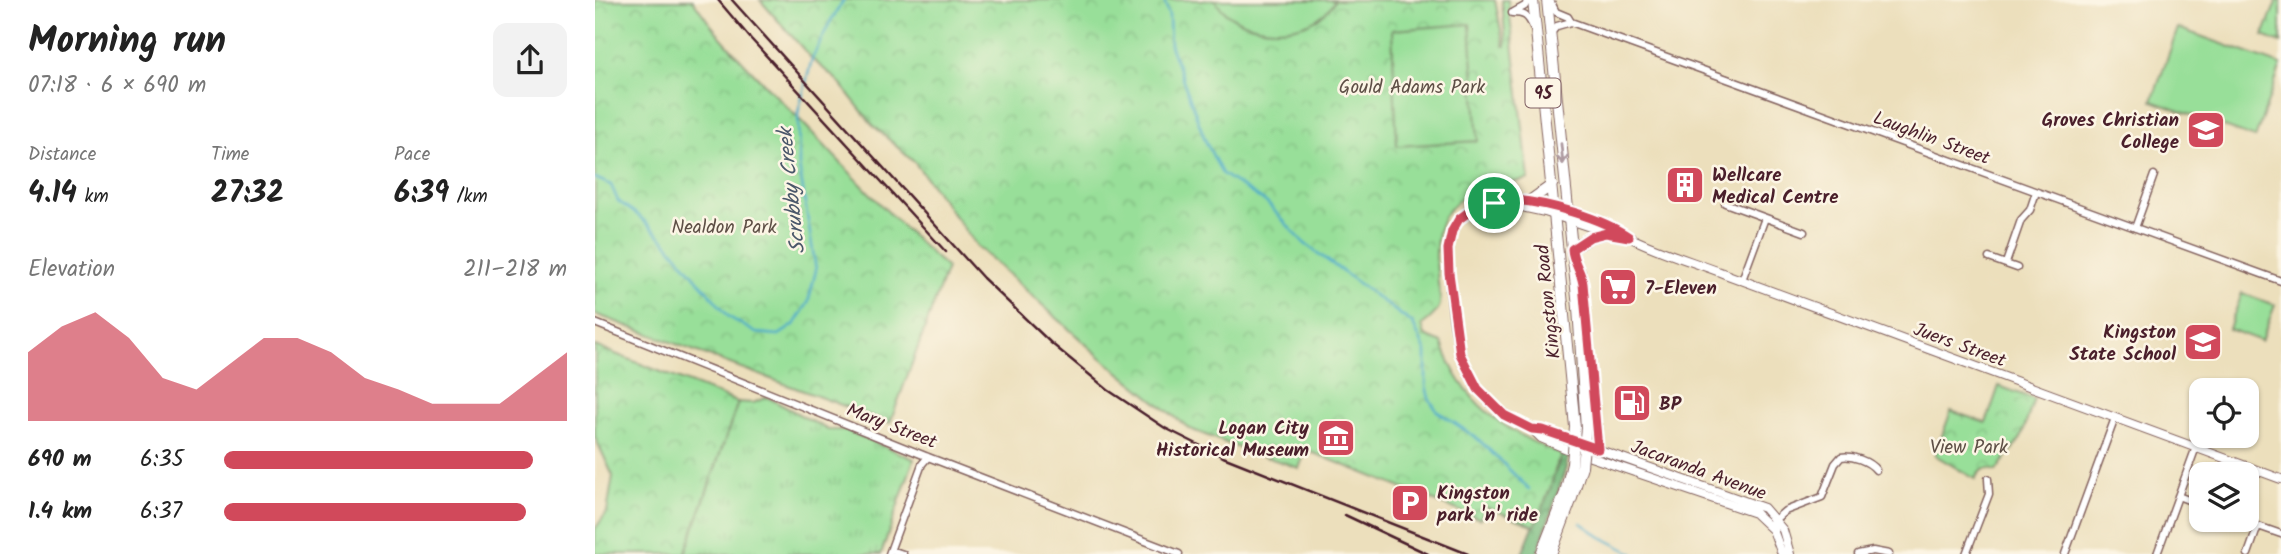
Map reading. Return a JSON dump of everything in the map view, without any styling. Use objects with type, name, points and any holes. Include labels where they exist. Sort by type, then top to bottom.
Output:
[{"type":"main road","name":"Kingston Road","points":[[1533,0],[1581,428]]},
{"type":"main road","name":"Kingston Road","points":[[1549,0],[1549,35],[1573,262],[1581,428],[1572,498],[1551,554]]},
{"type":"main road","points":[[1528,202],[1552,185]]},
{"type":"main road","points":[[1572,249],[1590,237],[1606,233]]},
{"type":"main road","name":"Kingston Road","points":[[1541,554],[1577,465]]},
{"type":"street","points":[[1528,0],[1525,6],[1512,13],[1529,17],[1537,35]]},
{"type":"street","name":"Laughlin Street","points":[[1549,0],[1554,10],[1568,17],[1571,22],[2281,281]]},
{"type":"street","points":[[1549,35],[1557,26],[1571,22]]},
{"type":"street","points":[[2135,228],[2154,175]]},
{"type":"street","points":[[2005,263],[2021,220],[2030,210],[2036,192]]},
{"type":"street","name":"Jacaranda Avenue","points":[[1503,203],[1512,200],[1528,202],[1569,216]]},
{"type":"street","name":"Jacaranda Avenue","points":[[1556,212],[1503,203],[1487,204],[1473,209],[1459,219],[1452,231],[1448,257],[1455,326],[1460,354],[1478,389],[1504,415],[1532,429],[1541,438],[1755,513],[1783,530],[1790,554]]},
{"type":"street","points":[[1724,203],[1804,232]]},
{"type":"street","name":"Juers Street","points":[[1569,216],[1606,233],[1629,237],[2189,444]]},
{"type":"street","name":"Juers Street","points":[[1569,216],[1619,230],[1629,237]]},
{"type":"street","points":[[1742,280],[1765,218]]},
{"type":"street","points":[[1989,258],[2017,268]]},
{"type":"street","name":"Kingston Road","points":[[1573,262],[1581,271],[1598,449]]},
{"type":"street","name":"Mary Street","points":[[595,323],[1168,552],[1179,554]]},
{"type":"street","points":[[2065,554],[2115,418]]},
{"type":"street","name":"Jacaranda Avenue","points":[[1532,429],[1543,430],[1763,508],[1772,522],[1781,554]]},
{"type":"street","points":[[2157,554],[2196,448]]},
{"type":"street","name":"Juers Street","points":[[2199,448],[2281,478]]},
{"type":"street","points":[[903,554],[890,552],[922,464],[928,457]]},
{"type":"street","points":[[1772,522],[1785,511],[1822,498],[1835,464],[1841,457],[1870,463],[1876,470]]},
{"type":"street","points":[[1966,554],[1989,494],[1988,479]]},
{"type":"street","points":[[2178,496],[2189,500]]},
{"type":"street","points":[[2259,526],[2281,534]]},
{"type":"street","points":[[2248,554],[2256,532]]},
{"type":"street","points":[[1858,554],[1873,551],[1889,554]]},
{"type":"green space","name":"Nealdon Park","points":[[595,0],[693,0],[716,32],[743,62],[890,214],[947,268],[890,423],[595,314]]},
{"type":"green space","name":"Gould Adams Park","points":[[760,0],[1495,0],[1506,46],[1502,0],[1508,0],[1529,179],[1473,193],[1446,213],[1436,246],[1440,305],[1435,314],[1422,325],[1425,336],[1442,343],[1461,383],[1489,413],[1522,436],[1562,455],[1535,526],[1486,507],[1480,519],[1306,450],[1299,468],[1190,429],[1099,356],[977,246],[915,163],[873,125],[837,80],[812,59]]},
{"type":"green space","points":[[1215,0],[1335,0],[1325,13],[1311,22],[1275,29],[1240,21],[1225,12]]},
{"type":"green space","points":[[2277,0],[2281,0],[2281,43],[2263,36]]},
{"type":"green space","name":"Gould Adams Park","points":[[1470,24],[1478,141],[1397,146],[1392,30]]},
{"type":"green space","points":[[2178,28],[2281,65],[2255,138],[2152,101]]},
{"type":"green space","points":[[2242,293],[2275,305],[2261,341],[2229,329]]},
{"type":"green space","points":[[595,346],[738,402],[685,554],[595,554],[595,529],[607,512],[613,476],[595,437]]},
{"type":"green space","name":"View Park","points":[[1999,386],[2034,399],[2021,438],[1996,471],[1983,470],[1975,479],[1935,455],[1951,411],[1986,423]]},
{"type":"green space","points":[[767,397],[828,430],[845,430],[914,459],[881,554],[685,554],[738,402],[753,403]]},
{"type":"green space","points":[[1562,455],[1568,456],[1566,468],[1537,554],[1522,554]]},
{"type":"waterway","name":"Scrubby Creek","points":[[595,178],[611,185],[618,201],[639,216],[668,244],[729,317],[756,333],[779,335],[794,325],[808,303],[816,270],[799,166],[798,113],[812,59],[844,0]]},
{"type":"waterway","points":[[1164,0],[1169,16],[1170,45],[1206,142],[1222,174],[1267,203],[1304,243],[1413,324],[1426,352],[1426,386],[1437,411],[1478,439],[1529,489]]},
{"type":"waterway","points":[[1581,523],[1634,554]]},
{"type":"railway","points":[[718,0],[946,252]]},
{"type":"railway","points":[[732,0],[983,278],[1051,343],[1108,390],[1165,428],[1223,457],[1468,554]]},
{"type":"railway","points":[[1345,515],[1428,554]]},
{"type":"place","name":"Groves Christian College","points":[[2206,130]]},
{"type":"place","name":"Wellcare Medical Centre","points":[[1685,185]]},
{"type":"place","name":"7-Eleven","points":[[1618,287]]},
{"type":"place","name":"Kingston State School","points":[[2203,342]]},
{"type":"place","name":"BP","points":[[1632,403]]},
{"type":"place","name":"Logan City Historical Museum","points":[[1336,438]]},
{"type":"place","name":"Kingston park 'n' ride","points":[[1410,503]]},
{"type":"route","points":[[1512,200],[1540,204],[1619,230],[1629,237],[1606,233],[1590,237],[1572,249],[1573,262],[1581,271],[1583,284],[1598,449],[1511,420],[1483,395],[1463,361],[1455,326],[1449,273],[1449,243],[1459,219],[1473,209],[1494,203],[1512,200]]}]
